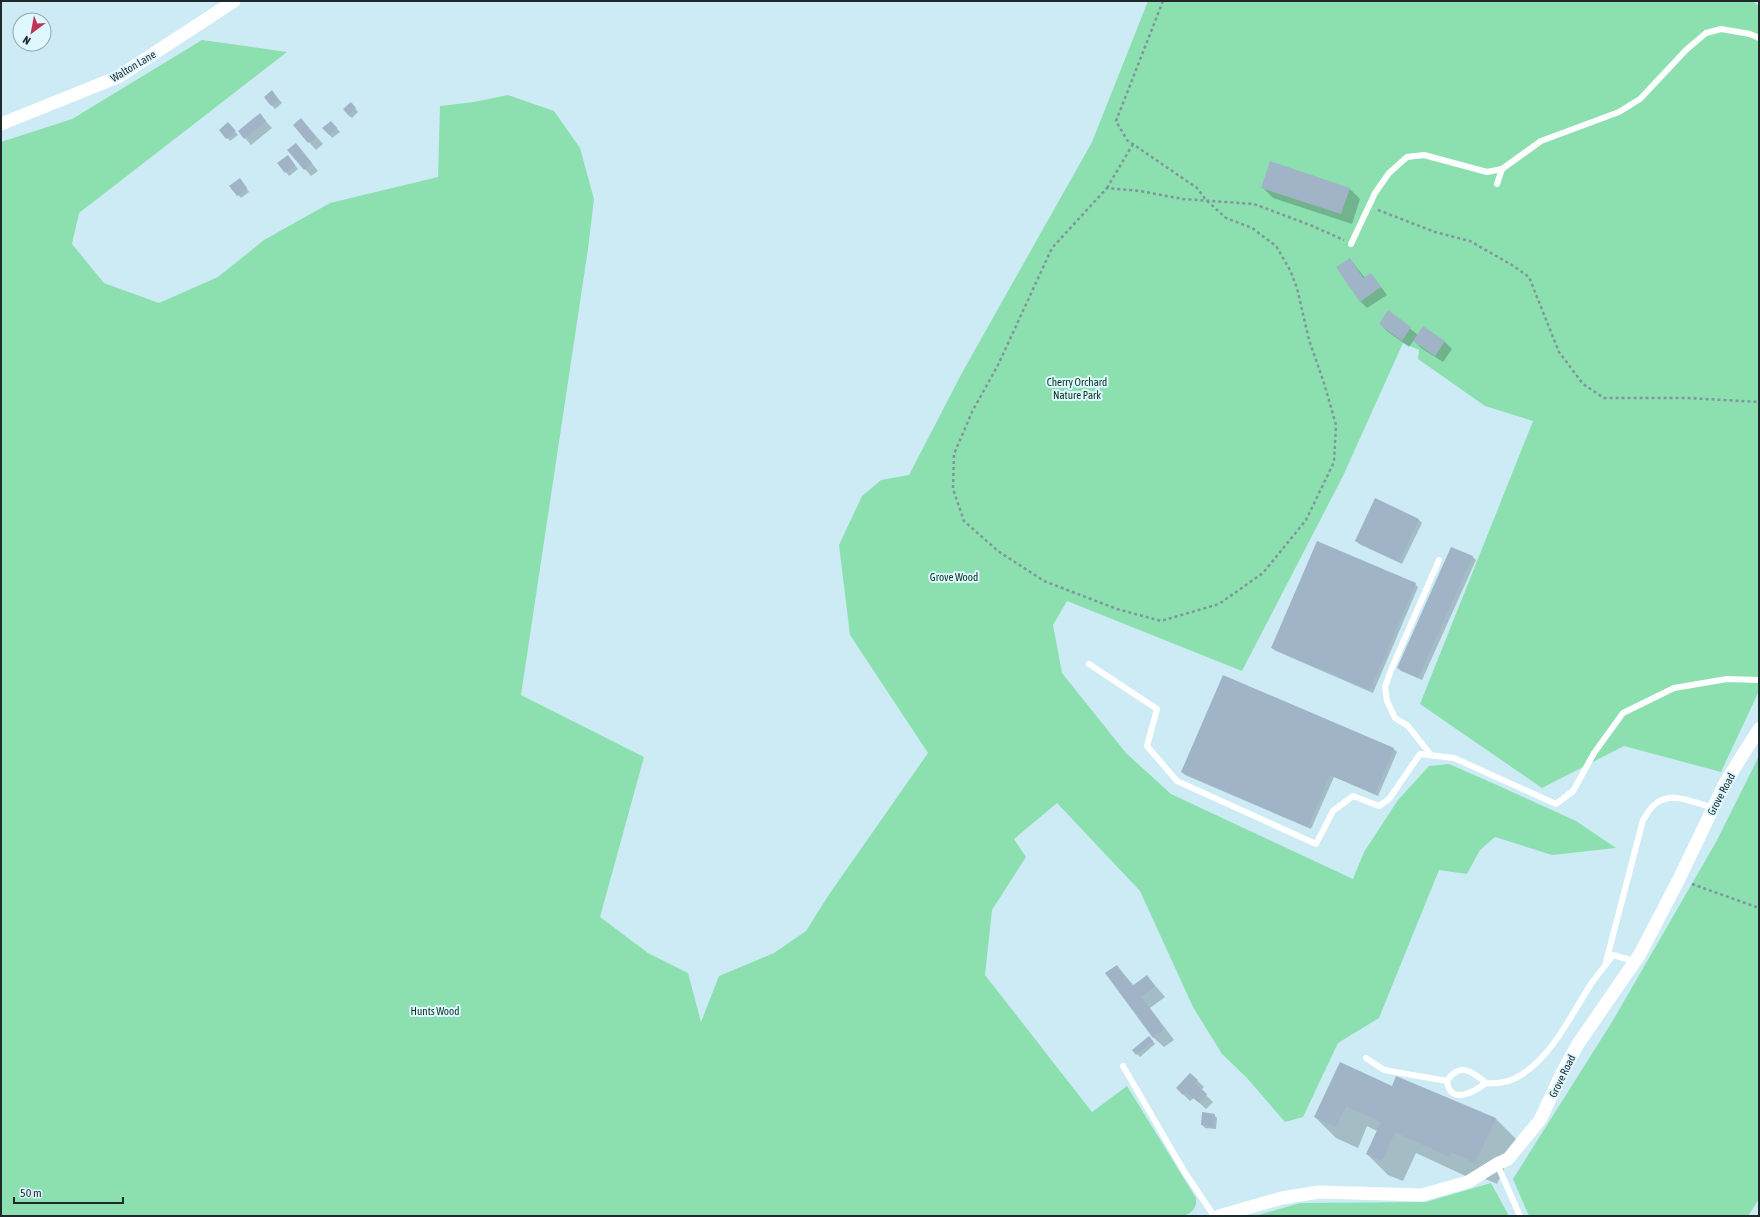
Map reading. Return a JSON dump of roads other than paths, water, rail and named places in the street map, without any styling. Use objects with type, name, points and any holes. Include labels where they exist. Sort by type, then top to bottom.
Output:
[{"type":"street","name":"Walton Lane","points":[[1,124],[118,77],[234,1]]},
{"type":"street","name":"Grove Road","points":[[1219,1216],[1282,1198],[1319,1192],[1422,1194],[1468,1182],[1508,1159],[1540,1120],[1562,1073],[1578,1044],[1634,964],[1679,879],[1725,784],[1759,728]]},
{"type":"lane","points":[[1351,244],[1375,193],[1389,173],[1407,157],[1424,155],[1487,172],[1502,169],[1541,141],[1619,112],[1640,98],[1686,50],[1706,33],[1721,29],[1750,34],[1759,38]]},
{"type":"lane","points":[[1497,184],[1502,169]]},
{"type":"lane","points":[[1431,755],[1408,726],[1395,718],[1387,701],[1385,687],[1439,560]]},
{"type":"lane","points":[[1089,664],[1157,709],[1147,746],[1177,782],[1316,844],[1333,811],[1353,796],[1379,806],[1389,799],[1420,754],[1454,758],[1556,804],[1573,791],[1594,753],[1622,713],[1674,688],[1727,679],[1759,680]]},
{"type":"lane","points":[[1605,966],[1643,820],[1652,807],[1662,799],[1670,797],[1713,808]]},
{"type":"lane","points":[[1486,1083],[1474,1092],[1458,1095],[1452,1092],[1448,1087],[1447,1081],[1452,1073],[1458,1069],[1469,1071],[1486,1083],[1500,1084],[1520,1076],[1538,1063],[1613,955],[1627,959],[1634,964]]},
{"type":"lane","points":[[1366,1058],[1384,1070],[1447,1081]]},
{"type":"lane","points":[[1123,1066],[1184,1171],[1214,1216]]},
{"type":"lane","points":[[1497,1164],[1520,1216]]},
{"type":"park label","name":"Cherry Orchard Nature Park","points":[[1077,388]]},
{"type":"park label","name":"Grove Wood","points":[[954,577]]},
{"type":"park label","name":"Hunts Wood","points":[[435,1011]]}]
